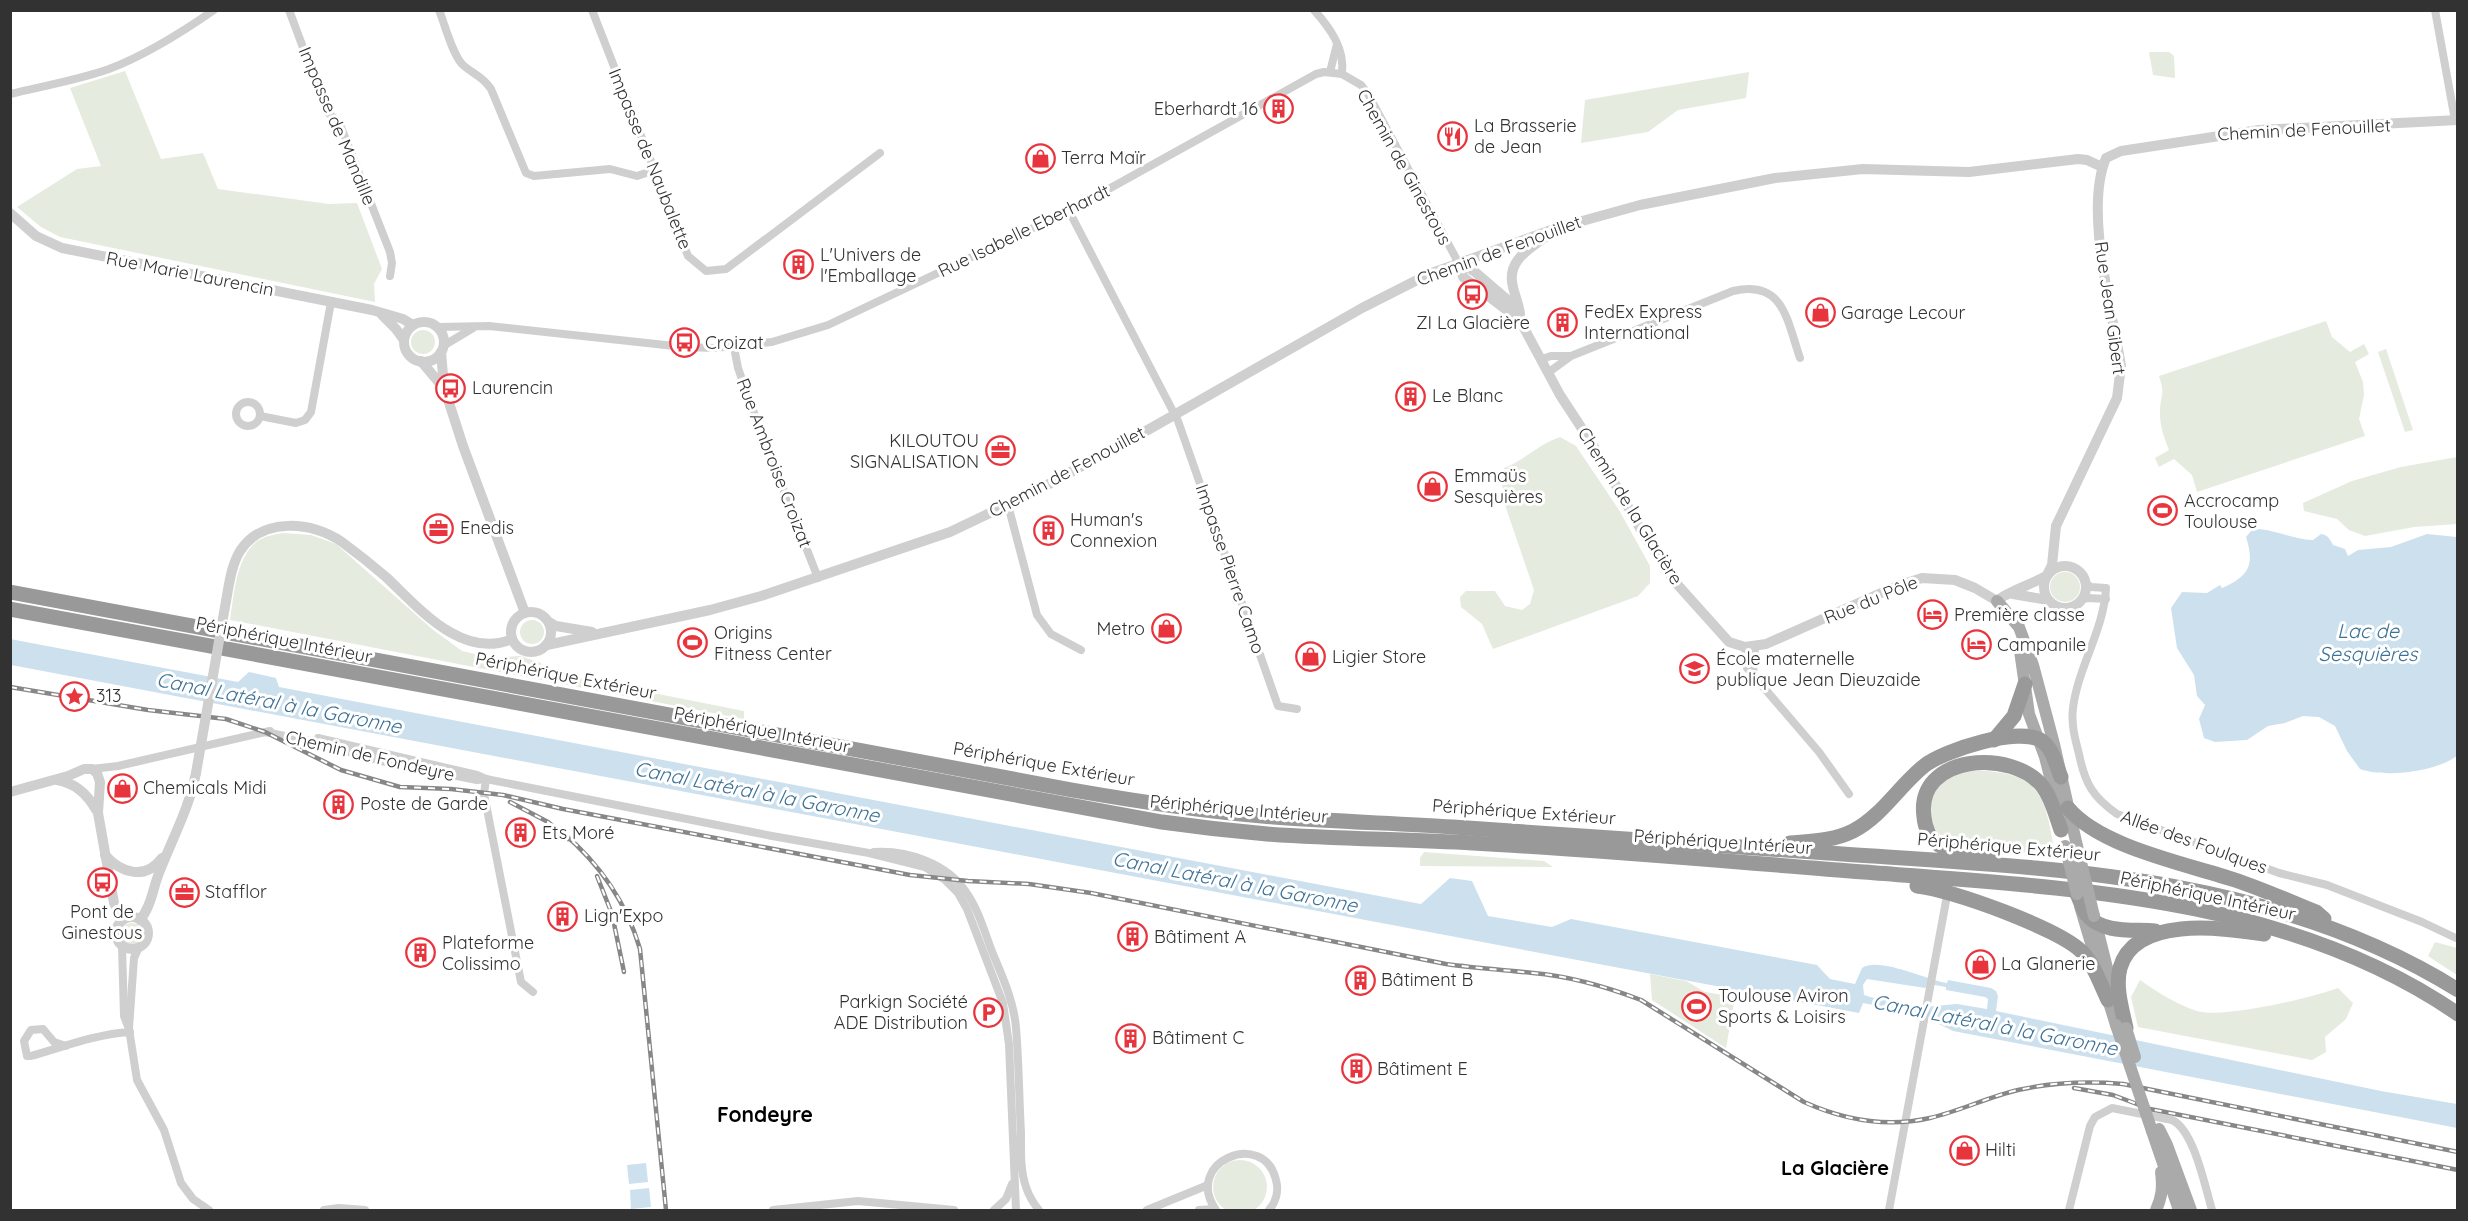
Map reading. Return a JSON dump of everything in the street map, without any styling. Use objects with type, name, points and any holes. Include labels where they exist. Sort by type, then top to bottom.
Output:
[{"type":"highway","name":"Périphérique Extérieur","points":[[10,592],[1130,800],[1259,816],[1612,837],[2033,867],[2181,886],[2289,913],[2336,929],[2394,954],[2457,990]]},
{"type":"highway","name":"Périphérique Intérieur","points":[[10,609],[1162,822],[1267,834],[1514,845],[1870,873],[2065,889],[2145,900],[2278,929],[2337,948],[2361,959],[2457,1014]]},
{"type":"highway","points":[[1994,740],[2014,716],[2025,684]]},
{"type":"highway","points":[[1745,848],[1824,840],[1853,832],[1875,815],[1932,760],[1961,748],[1994,740],[2028,736],[2037,738],[2048,747],[2061,777]]},
{"type":"highway","points":[[2033,867],[2026,858],[1961,851],[1938,844],[1926,828],[1924,819],[1923,806],[1929,786],[1944,772],[1961,766],[1988,764],[2020,770],[2042,786],[2048,794],[2061,830]]},
{"type":"highway","points":[[2068,808],[2084,825],[2107,838],[2238,881],[2316,912],[2336,929]]},
{"type":"highway","points":[[1870,873],[1881,882],[1924,886],[1952,892],[2066,939],[2089,960],[2108,1000]]},
{"type":"highway","points":[[2078,894],[2090,917],[2107,927],[2158,932],[2193,929],[2251,932],[2361,959]]},
{"type":"highway","points":[[2121,1026],[2119,970],[2123,959],[2138,942],[2158,932]]},
{"type":"main road","points":[[1997,601],[2019,627],[2033,665],[2068,808],[2078,894]]},
{"type":"main road","points":[[2009,614],[2018,641],[2029,714],[2045,757],[2060,815],[2061,830],[2071,846],[2121,1026],[2184,1210]]},
{"type":"main road","points":[[2090,917],[2108,1000],[2121,1026]]},
{"type":"main road","points":[[2155,1130],[2163,1185],[2156,1210]]},
{"type":"main road","points":[[2155,1130],[2168,1145],[2191,1210]]},
{"type":"main road","points":[[2156,1145],[2179,1210]]},
{"type":"street","points":[[10,94],[86,76],[127,62],[175,36],[214,10]]},
{"type":"street","name":"Impasse de Mandille","points":[[289,10],[327,112],[339,122],[390,252],[392,263],[390,276]]},
{"type":"street","points":[[439,10],[458,59],[484,80],[490,89],[526,173],[534,176],[610,169],[637,176],[653,167]]},
{"type":"street","name":"Impasse de Naubalette","points":[[592,10],[688,256],[706,271],[726,269],[880,153]]},
{"type":"street","name":"Chemin de Ginestous","points":[[1314,10],[1337,43],[1343,59],[1342,74],[1361,85],[1368,94],[1458,262]]},
{"type":"street","points":[[2435,10],[2456,120]]},
{"type":"street","points":[[1330,72],[1337,43]]},
{"type":"street","name":"Rue Isabelle Eberhardt","points":[[438,327],[476,327],[684,347],[734,348],[772,342],[828,325],[1069,211],[1316,74],[1330,72],[1342,74]]},
{"type":"street","name":"Chemin de Fenouillet","points":[[547,645],[710,610],[818,578],[932,539],[1008,505],[1362,308],[1432,273],[1557,228],[1640,205],[1721,188],[1797,176],[1863,169],[1969,172],[2078,159],[2087,160],[2102,167],[2106,158],[2112,153],[2236,132],[2456,120]]},
{"type":"street","name":"Rue Jean Gibert","points":[[2047,575],[2056,526],[2113,406],[2120,386],[2121,366],[2097,212],[2102,167]]},
{"type":"street","points":[[1069,211],[1175,414]]},
{"type":"street","name":"Rue Marie Laurencin","points":[[10,213],[36,236],[62,248],[380,312],[403,319],[413,325]]},
{"type":"street","points":[[1521,321],[1512,284],[1514,266],[1522,255],[1557,228]]},
{"type":"street","name":"Chemin de la Glacière","points":[[1458,262],[1475,272],[1510,302],[1664,567],[1721,636],[1737,646],[1750,647]]},
{"type":"street","points":[[1549,372],[1571,356],[1722,295],[1745,288],[1759,289],[1778,299],[1800,358]]},
{"type":"street","points":[[260,416],[296,423],[305,420],[311,412],[331,302]]},
{"type":"street","points":[[380,312],[396,328],[404,340],[408,354],[421,361],[444,387]]},
{"type":"street","points":[[404,340],[413,325],[426,322],[438,327],[442,333],[444,387],[462,446],[525,613]]},
{"type":"street","points":[[421,361],[432,360],[442,349],[476,327]]},
{"type":"street","name":"Rue Ambroise Croizat","points":[[734,348],[738,368],[759,427],[818,578]]},
{"type":"street","points":[[1542,359],[1551,356],[1571,356]]},
{"type":"street","name":"Impasse Pierre Camo","points":[[1175,414],[1278,706],[1297,709]]},
{"type":"street","points":[[1008,505],[1037,615],[1051,633],[1081,650]]},
{"type":"street","points":[[140,920],[147,910],[159,872],[191,797],[234,564],[246,543],[258,534],[284,526],[308,527],[332,535],[449,633],[491,645],[512,639]]},
{"type":"street","points":[[2054,543],[2059,554],[2070,566],[2082,574],[2085,592],[2081,600]]},
{"type":"street","points":[[1997,601],[2001,596],[2047,575],[2058,567],[2070,566]]},
{"type":"street","points":[[2047,575],[2044,588],[2048,600]]},
{"type":"street","name":"Rue du Pôle","points":[[1750,647],[1897,586],[1922,578],[1955,580],[1976,588],[1997,601]]},
{"type":"street","name":"Allée des Foulques","points":[[2085,583],[2091,587],[2106,588],[2106,599],[2077,690],[2072,724],[2087,783],[2091,792],[2103,804],[2118,814],[2279,873],[2327,885],[2375,906],[2422,922],[2457,939]]},
{"type":"street","points":[[2010,593],[2048,600],[2057,606],[2067,608],[2088,598],[2106,599]]},
{"type":"street","points":[[536,612],[549,622],[551,637],[547,645],[536,652],[528,652],[516,645],[512,639],[513,623],[525,613],[536,612]]},
{"type":"street","name":"Chemin de Fenouillet","points":[[549,622],[556,626],[601,634]]},
{"type":"street","points":[[1750,647],[1753,674],[1819,752],[1849,794]]},
{"type":"street","name":"Chemin de Fondeyre","points":[[92,769],[118,766],[275,730],[298,733],[477,775],[486,780],[868,853],[915,864],[935,872],[958,893],[967,909],[1003,1004],[1007,1024],[1016,1210]]},
{"type":"street","points":[[57,780],[81,791],[94,792],[118,766]]},
{"type":"street","points":[[10,792],[57,780],[84,769],[92,769],[99,775],[98,813],[114,903],[123,920]]},
{"type":"street","points":[[77,773],[75,779],[81,791],[98,813]]},
{"type":"street","points":[[486,780],[483,794],[521,982],[533,992]]},
{"type":"street","points":[[105,855],[122,869],[136,873],[145,872],[159,862],[171,846]]},
{"type":"street","name":"Chemin de Fondeyre","points":[[868,853],[886,852],[933,864],[957,880],[972,902],[1005,981],[1012,1006],[1017,1048],[1023,1173],[1031,1201],[1039,1210]]},
{"type":"street","points":[[1889,1210],[1900,1163],[1906,1110],[1946,902]]},
{"type":"street","points":[[129,1030],[134,958],[145,941],[147,933],[140,920],[132,917],[123,920],[116,932],[118,941],[129,949],[139,947]]},
{"type":"street","points":[[122,946],[124,1016],[129,1030],[137,1080],[164,1130],[182,1183],[193,1199],[209,1210]]},
{"type":"street","points":[[66,1046],[54,1042],[43,1029],[31,1030],[24,1041],[27,1056],[129,1030]]},
{"type":"street","points":[[2069,1210],[2090,1126],[2095,1117],[2112,1108],[2180,1123],[2189,1138],[2212,1210]]},
{"type":"street","points":[[1215,1210],[1210,1202],[1208,1185],[1210,1175],[1222,1160],[1240,1154],[1257,1157],[1265,1162],[1276,1178],[1276,1198],[1269,1210]]},
{"type":"street","points":[[994,1210],[1006,1199],[1013,1181]]},
{"type":"street","points":[[1147,1210],[1208,1185]]},
{"type":"street","points":[[773,1210],[858,1201],[954,1210]]},
{"type":"street","points":[[324,1210],[339,1208],[365,1210]]},
{"type":"street","points":[[1199,1210],[1215,1210]]},
{"type":"shaded area","points":[[2149,52],[2169,52],[2174,56],[2175,78],[2153,75]]},
{"type":"shaded area","points":[[125,71],[161,159],[203,153],[218,189],[329,204],[357,203],[382,269],[374,284],[375,302],[60,237],[41,227],[17,207],[77,169],[101,166],[70,88]]},
{"type":"shaded area","points":[[1749,72],[1746,98],[1678,110],[1648,132],[1581,143],[1585,100]]},
{"type":"shaded area","points":[[2326,321],[2332,337],[2350,352],[2364,344],[2369,354],[2355,362],[2363,382],[2364,395],[2359,419],[2365,436],[2197,492],[2192,475],[2174,459],[2159,467],[2155,458],[2169,450],[2161,423],[2162,392],[2159,376]]},
{"type":"shaded area","points":[[423,330],[428,331],[434,337],[434,347],[428,353],[423,354],[418,353],[412,347],[411,342],[412,337],[418,331]]},
{"type":"shaded area","points":[[2386,349],[2413,430],[2405,432],[2378,352]]},
{"type":"shaded area","points":[[1560,437],[1576,446],[1619,510],[1650,566],[1650,583],[1638,596],[1493,649],[1482,624],[1461,607],[1460,597],[1466,591],[1495,591],[1505,606],[1522,610],[1530,604],[1534,590],[1505,505],[1501,477],[1504,468]]},
{"type":"shaded area","points":[[2457,457],[2457,524],[2414,527],[2365,536],[2349,530],[2337,519],[2304,511],[2303,503],[2352,481],[2401,467]]},
{"type":"shaded area","name":"Accrocamp Toulouse","points":[[2156,499],[2175,508],[2168,524],[2151,514]]},
{"type":"shaded area","points":[[283,533],[311,535],[336,544],[432,629],[462,651],[492,658],[520,656],[541,663],[542,671],[744,711],[744,719],[230,620],[237,576],[245,555],[259,540]]},
{"type":"shaded area","points":[[2065,572],[2076,576],[2080,587],[2076,598],[2065,602],[2054,598],[2050,587],[2054,576]]},
{"type":"shaded area","points":[[532,620],[540,624],[544,632],[540,640],[532,644],[524,640],[520,632],[524,624]]},
{"type":"shaded area","points":[[1963,770],[2007,774],[2022,779],[2033,787],[2041,798],[2046,813],[2055,855],[1957,846],[1942,836],[1931,822],[1928,806],[1930,797],[1937,785]]},
{"type":"shaded area","points":[[1424,852],[1544,861],[1553,867],[1420,866],[1420,858]]},
{"type":"shaded area","points":[[132,923],[140,926],[143,934],[140,942],[132,945],[124,942],[121,934],[124,926]]},
{"type":"shaded area","points":[[2435,942],[2457,948],[2457,975],[2428,956]]},
{"type":"shaded area","name":"Toulouse Aviron Sports & Loisirs","points":[[1650,974],[1686,981],[1705,992],[1735,997],[1726,1048],[1652,1000]]},
{"type":"shaded area","points":[[2140,980],[2182,1005],[2209,1013],[2267,1006],[2338,988],[2353,1003],[2346,1019],[2325,1037],[2326,1052],[2312,1060],[2138,1027],[2131,997]]},
{"type":"shaded area","points":[[1240,1160],[1250,1162],[1259,1168],[1265,1177],[1267,1187],[1265,1197],[1259,1206],[1250,1212],[1240,1214],[1230,1212],[1221,1206],[1215,1197],[1213,1187],[1215,1177],[1221,1168],[1230,1162]]},
{"type":"water","name":"Lac de Sesquières","points":[[2259,529],[2313,540],[2321,534],[2333,545],[2345,549],[2348,556],[2358,550],[2391,547],[2427,534],[2457,537],[2458,755],[2438,766],[2411,772],[2370,772],[2360,769],[2347,751],[2335,726],[2319,717],[2303,716],[2268,726],[2247,740],[2215,742],[2204,738],[2199,719],[2205,705],[2197,696],[2194,675],[2177,648],[2171,608],[2182,592],[2207,593],[2220,585],[2222,588],[2231,584],[2244,574],[2248,568],[2250,555],[2246,537],[2251,531]]},
{"type":"water","name":"Canal Latéral à la Garonne","points":[[10,639],[238,682],[249,672],[276,678],[279,687],[1421,904],[1450,878],[1472,881],[1488,916],[1552,927],[1571,919],[1817,965],[1830,979],[1855,984],[1862,968],[1880,965],[1947,983],[1948,980],[1991,988],[1998,996],[1996,1011],[2381,1091],[2457,1104],[2457,1128],[1953,1031],[1929,1019],[1929,1016],[1863,1003],[1859,1013],[11,665]],"holes":[[[1867,979],[1925,988],[1929,984],[1946,987],[1946,990],[1985,997],[1988,999],[1987,1009],[1957,1004],[1923,1007],[1870,997],[1864,995],[1863,985]]]},
{"type":"water","points":[[646,1163],[648,1182],[629,1184],[627,1165]]},
{"type":"water","points":[[649,1188],[651,1207],[631,1209],[630,1190]]},
{"type":"railway","points":[[10,687],[148,710],[226,719],[265,732],[341,770],[400,787],[451,789],[503,795],[563,809],[910,875],[1029,884],[1091,893],[1446,964],[1547,974],[1574,979],[1641,1000],[1804,1102],[1850,1118],[1881,1122],[1914,1121],[2031,1087],[2083,1082],[2110,1083],[2458,1152]]},
{"type":"railway","points":[[510,802],[548,822],[568,839]]},
{"type":"railway","points":[[562,832],[576,844],[610,884],[627,915],[640,949],[666,1210]]},
{"type":"railway","points":[[597,876],[612,914],[624,972]]},
{"type":"railway","points":[[2074,1088],[2113,1095],[2150,1109],[2458,1170]]},
{"type":"place","name":"Eberhardt 16","points":[[1279,109]]},
{"type":"place","name":"La Brasserie de Jean","points":[[1453,136]]},
{"type":"place","name":"Terra Maïr","points":[[1040,158]]},
{"type":"place","name":"L'Univers de l'Emballage","points":[[799,265]]},
{"type":"place","name":"ZI La Glacière","points":[[1473,294]]},
{"type":"place","name":"Garage Lecour","points":[[1820,313]]},
{"type":"place","name":"FedEx Express International","points":[[1563,322]]},
{"type":"place","name":"Croizat","points":[[684,343]]},
{"type":"place","name":"Laurencin","points":[[451,388]]},
{"type":"place","name":"Le Blanc","points":[[1411,396]]},
{"type":"place","name":"KILOUTOU SIGNALISATION","points":[[1000,451]]},
{"type":"place","name":"Emmaüs Sesquières","points":[[1433,486]]},
{"type":"place","name":"Accrocamp Toulouse","points":[[2163,511]]},
{"type":"place","name":"Enedis","points":[[439,528]]},
{"type":"place","name":"Human's Connexion","points":[[1049,530]]},
{"type":"place","name":"Première classe","points":[[1933,615]]},
{"type":"place","name":"Metro","points":[[1166,629]]},
{"type":"place","name":"Origins Fitness Center","points":[[693,643]]},
{"type":"place","name":"Campanile","points":[[1976,645]]},
{"type":"place","name":"Ligier Store","points":[[1311,657]]},
{"type":"place","name":"École maternelle publique Jean Dieuzaide","points":[[1695,669]]},
{"type":"place","name":"313","points":[[75,696]]},
{"type":"place","name":"Chemicals Midi","points":[[122,788]]},
{"type":"place","name":"Poste de Garde","points":[[339,804]]},
{"type":"place","name":"Ets Moré","points":[[521,833]]},
{"type":"place","name":"Pont de Ginestous","points":[[102,883]]},
{"type":"place","name":"Stafflor","points":[[184,892]]},
{"type":"place","name":"Lign'Expo","points":[[563,916]]},
{"type":"place","name":"Bâtiment A","points":[[1133,937]]},
{"type":"place","name":"Plateforme Colissimo","points":[[421,953]]},
{"type":"place","name":"La Glanerie","points":[[1980,964]]},
{"type":"place","name":"Bâtiment B","points":[[1360,980]]},
{"type":"place","name":"Toulouse Aviron Sports & Loisirs","points":[[1697,1006]]},
{"type":"place","name":"Parkign Société ADE Distribution","points":[[989,1012]]},
{"type":"place","name":"Bâtiment C","points":[[1131,1038]]},
{"type":"place","name":"Bâtiment E","points":[[1356,1069]]},
{"type":"place","name":"Hilti","points":[[1964,1150]]},
{"type":"district","name":"Fondeyre","points":[[765,1115]]},
{"type":"district","name":"La Glacière","points":[[1835,1168]]}]
